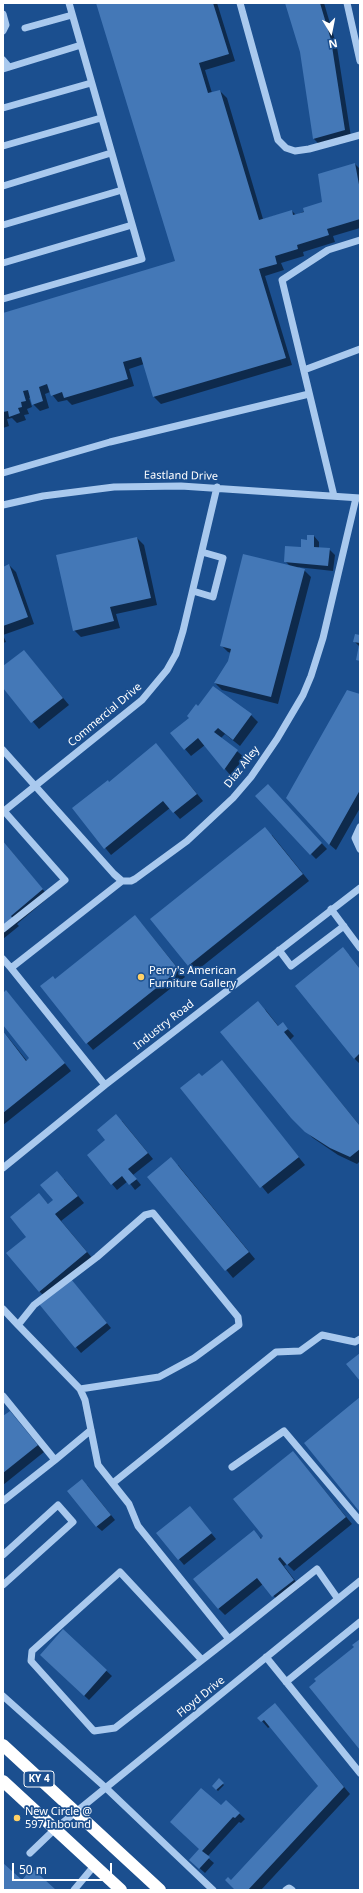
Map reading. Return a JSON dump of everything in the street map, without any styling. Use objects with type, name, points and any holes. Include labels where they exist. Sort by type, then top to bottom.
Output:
[{"type":"highway","name":"KY 4","points":[[3,1745],[160,1890]]},
{"type":"highway","name":"KY 4","points":[[3,1781],[121,1890]]},
{"type":"street","points":[[3,299],[142,260],[68,3]]},
{"type":"street","points":[[240,3],[278,140],[286,148],[295,150],[309,149],[360,135]]},
{"type":"street","points":[[347,3],[360,61]]},
{"type":"street","points":[[3,14],[6,25],[3,31]]},
{"type":"street","points":[[25,28],[72,15]]},
{"type":"street","points":[[3,60],[6,68],[81,45]]},
{"type":"street","points":[[3,108],[91,82]]},
{"type":"street","points":[[3,146],[101,118]]},
{"type":"street","points":[[3,186],[111,153]]},
{"type":"street","points":[[3,225],[122,190]]},
{"type":"street","points":[[3,263],[132,225]]},
{"type":"street","points":[[334,496],[282,280],[328,250],[360,240]]},
{"type":"street","points":[[304,370],[360,349]]},
{"type":"street","points":[[3,473],[117,440],[309,394]]},
{"type":"street","name":"Eastland Drive","points":[[3,505],[43,496],[114,487],[217,487],[358,498]]},
{"type":"street","name":"Commercial Drive","points":[[3,929],[65,880],[4,811],[142,700],[157,683],[176,654],[184,631],[217,487]]},
{"type":"street","name":"Diaz Alley","points":[[122,881],[136,879],[187,841],[212,819],[251,777],[277,739],[303,695],[311,676],[323,638],[358,498]]},
{"type":"street","points":[[193,591],[213,597],[223,558],[202,552]]},
{"type":"street","points":[[3,750],[122,881],[11,968]]},
{"type":"street","points":[[360,826],[355,838],[360,848]]},
{"type":"street","name":"Industry Road","points":[[3,1168],[105,1085],[360,888]]},
{"type":"street","points":[[332,909],[360,948]]},
{"type":"street","points":[[279,950],[290,966],[344,926]]},
{"type":"street","points":[[3,959],[105,1085]]},
{"type":"street","points":[[18,1325],[34,1306],[97,1257],[145,1215],[153,1213],[238,1317],[239,1325],[194,1358],[159,1377],[80,1389]]},
{"type":"street","points":[[3,1309],[80,1389],[85,1400],[98,1465],[129,1504],[138,1526],[229,1639]]},
{"type":"street","points":[[113,1484],[276,1352],[300,1351],[322,1335],[355,1342],[360,1338]]},
{"type":"street","points":[[3,1396],[55,1460]]},
{"type":"street","points":[[3,1501],[91,1430]]},
{"type":"street","points":[[232,1467],[284,1431],[360,1521]]},
{"type":"street","points":[[3,1555],[58,1505],[73,1522],[3,1586]]},
{"type":"street","points":[[202,1660],[120,1572],[32,1651],[31,1661],[94,1731],[116,1728],[229,1639],[317,1569],[338,1599]]},
{"type":"street","name":"Floyd Drive","points":[[30,1853],[55,1829],[360,1582]]},
{"type":"street","points":[[286,1682],[360,1622]]},
{"type":"street","points":[[266,1657],[360,1773]]},
{"type":"street","points":[[3,1696],[106,1788],[213,1890]]},
{"type":"street","points":[[74,1890],[94,1866]]},
{"type":"street","points":[[286,1890],[289,1888],[292,1890]]},
{"type":"building","points":[[96,3],[213,3],[229,54],[199,63],[208,93],[220,90],[259,220],[292,210],[293,215],[304,212],[303,208],[322,202],[318,174],[355,163],[360,190],[360,219],[327,229],[329,235],[297,245],[298,249],[275,256],[277,264],[259,269],[286,358],[153,397],[141,357],[123,362],[128,379],[64,398],[62,392],[51,396],[47,384],[39,387],[43,401],[32,405],[28,390],[23,391],[26,401],[21,402],[22,407],[18,408],[20,413],[9,417],[8,411],[3,412],[3,313],[175,261]]},
{"type":"building","points":[[285,3],[320,3],[331,40],[345,130],[313,139],[300,52]]},
{"type":"building","points":[[307,535],[314,535],[314,547],[330,548],[328,566],[284,562],[285,546],[301,547],[301,539],[307,540]]},
{"type":"building","points":[[137,537],[151,598],[110,607],[114,621],[73,631],[56,555]]},
{"type":"building","points":[[243,554],[305,569],[271,697],[214,683],[228,661],[231,649],[220,646]]},
{"type":"building","points":[[9,564],[28,617],[3,626],[3,567]]},
{"type":"building","points":[[355,634],[360,635],[360,643],[353,642]]},
{"type":"building","points":[[360,645],[360,661],[356,660]]},
{"type":"building","points":[[24,650],[63,698],[31,723],[3,688],[3,666]]},
{"type":"building","points":[[213,686],[252,714],[233,740],[218,728],[214,732],[238,750],[224,770],[198,738],[184,750],[170,733],[189,718],[187,716],[196,704],[198,706]]},
{"type":"building","points":[[347,690],[360,694],[360,790],[329,845],[286,798]]},
{"type":"building","points":[[156,743],[197,794],[173,813],[163,801],[104,849],[72,808],[108,780],[109,782]]},
{"type":"building","points":[[268,784],[322,843],[310,855],[255,796]]},
{"type":"building","points":[[265,827],[303,874],[188,966],[150,919]]},
{"type":"building","points":[[3,841],[43,889],[11,916],[13,919],[3,927]]},
{"type":"building","points":[[135,915],[179,970],[86,1044],[40,986],[53,976],[55,979]]},
{"type":"building","points":[[343,947],[360,969],[360,1053],[354,1059],[295,986]]},
{"type":"building","points":[[6,990],[65,1063],[3,1113],[3,1031],[26,1061],[29,1058],[3,1025],[3,993]]},
{"type":"building","points":[[258,1001],[278,1026],[283,1022],[288,1029],[284,1032],[360,1126],[360,1149],[350,1157],[330,1148],[305,1132],[291,1118],[220,1032]]},
{"type":"building","points":[[222,1060],[299,1157],[260,1188],[180,1088],[199,1073],[202,1076]]},
{"type":"building","points":[[116,1114],[148,1153],[128,1169],[137,1179],[129,1185],[122,1176],[111,1185],[87,1155],[105,1140],[97,1130]]},
{"type":"building","points":[[171,1157],[249,1252],[225,1271],[147,1177]]},
{"type":"building","points":[[57,1171],[78,1196],[55,1214],[87,1252],[39,1292],[6,1253],[26,1237],[10,1217],[39,1193],[48,1204],[53,1200],[40,1185]]},
{"type":"building","points":[[71,1279],[107,1323],[75,1348],[39,1304]]},
{"type":"building","points":[[360,1353],[360,1381],[346,1364]]},
{"type":"building","points":[[360,1397],[360,1510],[359,1511],[304,1443]]},
{"type":"building","points":[[10,1411],[38,1445],[3,1473],[3,1416]]},
{"type":"building","points":[[293,1451],[346,1517],[287,1565],[280,1557],[278,1559],[294,1580],[272,1597],[257,1578],[218,1609],[193,1579],[254,1530],[261,1539],[263,1536],[233,1499]]},
{"type":"building","points":[[82,1479],[111,1515],[96,1527],[67,1491]]},
{"type":"building","points":[[190,1506],[212,1533],[178,1560],[156,1533]]},
{"type":"building","points":[[63,1629],[107,1670],[84,1696],[40,1655]]},
{"type":"building","points":[[360,1639],[360,1750],[309,1687],[316,1681],[314,1679],[354,1647],[352,1645]]},
{"type":"building","points":[[275,1703],[344,1787],[248,1890],[235,1890],[225,1880],[228,1877],[231,1880],[318,1786],[264,1720],[261,1722],[257,1718]]},
{"type":"building","points":[[219,1778],[224,1783],[216,1790],[212,1786]]},
{"type":"building","points":[[201,1788],[221,1805],[226,1800],[240,1813],[235,1818],[233,1817],[202,1851],[210,1857],[199,1869],[189,1860],[199,1849],[170,1822]]},
{"type":"building","points":[[3,1863],[22,1880],[32,1868],[56,1890],[3,1890]]},
{"type":"place","name":"Perry's American Furniture Gallery","points":[[141,977]]},
{"type":"place","name":"New Circle @ 597 Inbound","points":[[17,1818]]}]
